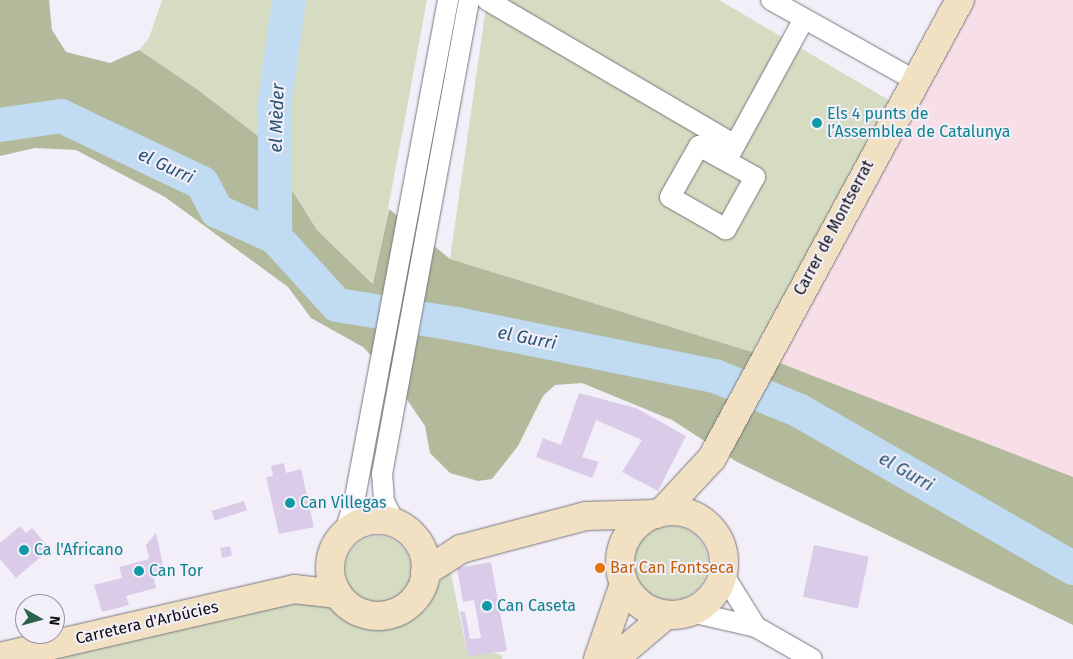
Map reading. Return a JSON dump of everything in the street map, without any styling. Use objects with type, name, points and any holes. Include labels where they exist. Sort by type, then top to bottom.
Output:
[{"type":"street","points":[[417,540],[425,572],[414,599],[389,614],[360,613],[338,594],[330,565],[345,532],[386,335],[448,0]]},
{"type":"street","points":[[461,550],[417,540],[395,523],[384,501],[382,474],[468,0]]},
{"type":"street","points":[[487,0],[731,153],[804,19]]},
{"type":"street","points":[[771,0],[914,80]]},
{"type":"street","name":"Carrer de Montserrat","points":[[659,513],[714,455],[801,288],[914,80],[960,0]]},
{"type":"street","name":"Carrer de Montserrat","points":[[710,527],[706,500],[714,455]]},
{"type":"street","points":[[598,659],[624,584],[621,555],[631,532],[659,513]]},
{"type":"street","points":[[425,572],[461,550],[559,526],[595,515],[688,513],[710,527],[722,549],[723,574],[712,597],[679,613],[614,659]]},
{"type":"street","points":[[345,532],[365,521],[395,523]]},
{"type":"street","points":[[559,526],[596,530],[621,555]]},
{"type":"street","name":"Carretera d'Arbúcies","points":[[294,589],[330,565]]},
{"type":"street","points":[[723,574],[756,627]]},
{"type":"street","points":[[624,584],[643,606],[756,627],[812,659]]},
{"type":"street","name":"Carretera d'Arbúcies","points":[[0,657],[294,589],[338,594]]},
{"type":"shaded area","points":[[959,0],[1073,0],[1073,477],[752,352]]},
{"type":"green space","points":[[0,0],[49,0],[52,30],[66,52],[110,63],[139,50],[198,90],[258,136],[317,230],[373,284],[389,209],[450,259],[752,352],[1073,477],[1073,625],[737,462],[672,420],[582,383],[555,385],[543,396],[518,446],[492,479],[478,481],[450,473],[430,453],[425,426],[391,376],[363,347],[311,318],[288,287],[165,197],[76,150],[35,148],[0,156]]},
{"type":"green space","points":[[162,0],[427,0],[374,284],[317,230],[258,136],[139,50],[149,38]]},
{"type":"green space","points":[[487,0],[719,0],[897,105],[752,352],[450,259]]},
{"type":"green space","points":[[671,526],[685,529],[697,537],[705,549],[708,563],[705,577],[697,589],[685,597],[671,600],[657,597],[645,589],[637,577],[634,563],[637,549],[645,537],[657,529]]},
{"type":"green space","points":[[378,536],[391,539],[401,546],[408,556],[411,569],[408,582],[401,592],[391,599],[378,602],[365,599],[355,592],[348,582],[345,569],[348,556],[355,546],[365,539]]},
{"type":"green space","points":[[449,564],[468,656],[489,652],[502,655],[502,659],[37,659],[318,597],[361,626],[396,627],[426,609]]},
{"type":"building","points":[[579,393],[636,408],[686,436],[658,491],[622,472],[642,440],[596,420],[582,457],[599,462],[592,478],[536,457],[543,438],[561,445]]},
{"type":"building","name":"Can Villegas","points":[[284,463],[286,473],[301,469],[314,527],[279,534],[266,477],[273,476],[271,466]]},
{"type":"building","points":[[244,501],[247,511],[214,521],[211,511]]},
{"type":"building","name":"Ca l'Africano","points":[[20,526],[26,533],[32,528],[50,549],[16,578],[0,559],[0,543]]},
{"type":"building","name":"Can Tor","points":[[156,533],[164,570],[153,573],[156,588],[126,596],[129,605],[102,612],[94,585],[122,578],[119,567],[149,559],[146,545]]},
{"type":"building","points":[[814,545],[869,557],[858,608],[803,597]]},
{"type":"building","points":[[230,546],[232,556],[222,558],[220,548]]},
{"type":"building","name":"Can Caseta","points":[[491,562],[507,651],[468,656],[460,611],[465,612],[470,639],[481,638],[474,600],[463,602],[457,568]]},
{"type":"waterway","name":"el Mèder","points":[[275,237],[275,100],[289,0]]},
{"type":"waterway","name":"el Gurri","points":[[0,125],[61,116],[202,183],[217,211],[275,237],[337,305],[456,324],[715,376],[798,410],[1073,568]]},
{"type":"place","name":"Els 4 punts de l’Assemblea de Catalunya","points":[[817,123]]},
{"type":"place","name":"Can Villegas","points":[[290,503]]},
{"type":"place","name":"Ca l'Africano","points":[[24,550]]},
{"type":"place","name":"Bar Can Fontseca","points":[[600,568]]},
{"type":"place","name":"Can Tor","points":[[139,571]]},
{"type":"place","name":"Can Caseta","points":[[487,606]]}]
